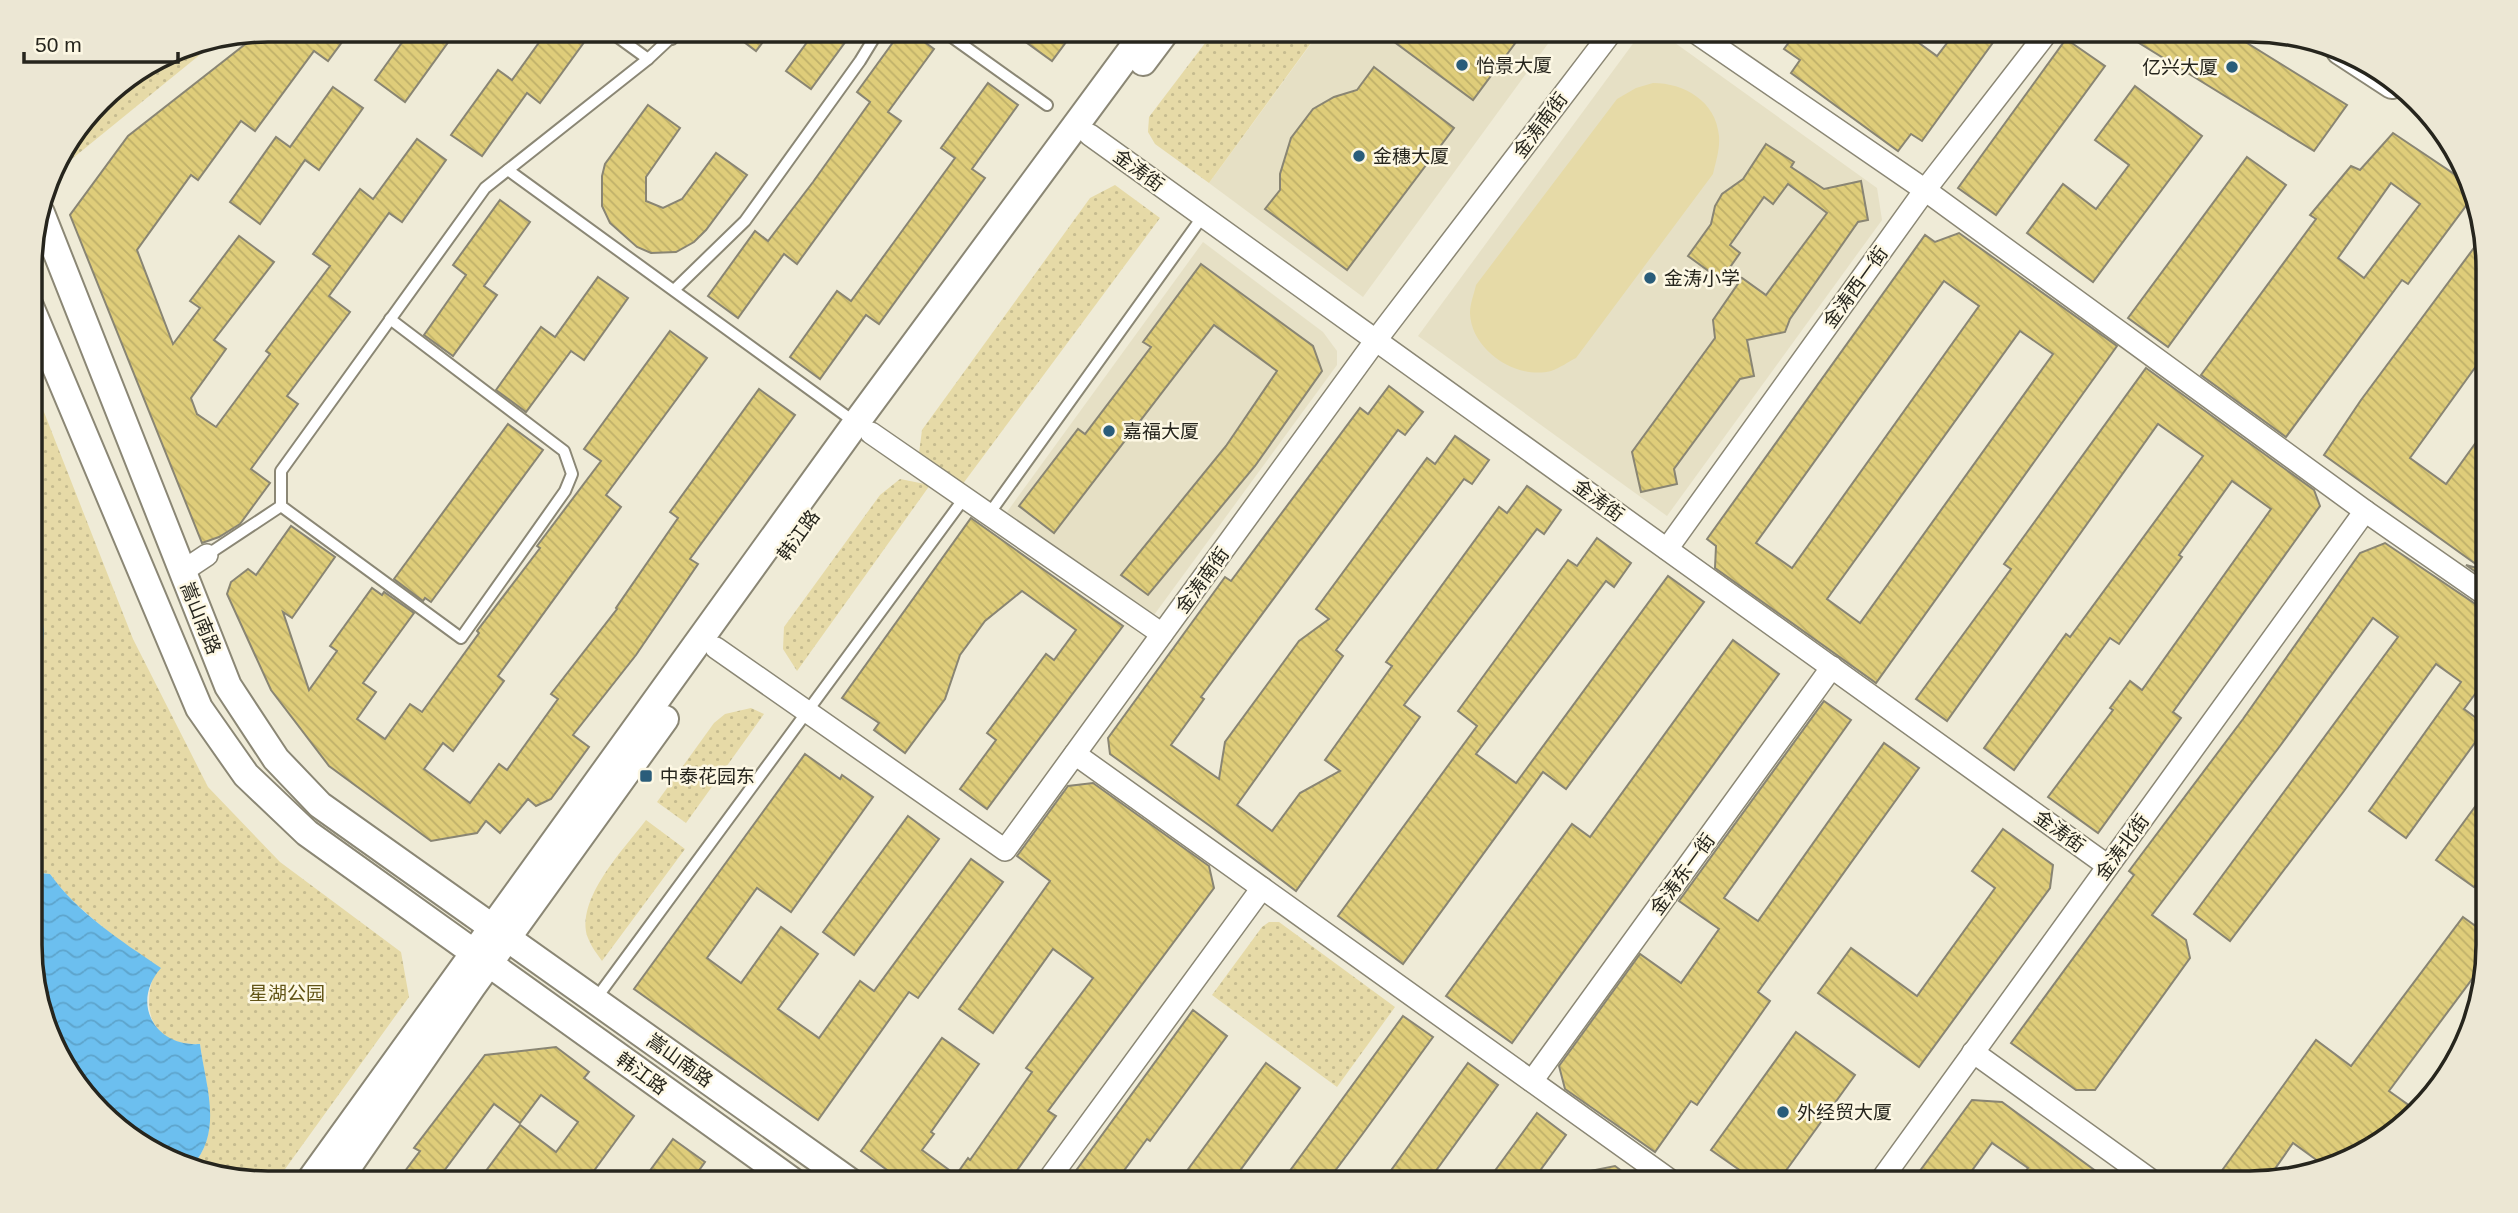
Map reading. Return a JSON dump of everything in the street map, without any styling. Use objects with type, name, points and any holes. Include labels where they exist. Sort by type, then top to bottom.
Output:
[{"type":"street","name":"韩江路","points":[[1083,130],[1138,42]]},
{"type":"street","name":"韩江路","points":[[318,1171],[482,958],[864,428],[1083,130],[1157,42]]},
{"type":"street","name":"金涛南街","points":[[716,648],[1005,850],[1376,340],[1604,42]]},
{"type":"street","points":[[1709,42],[1925,190],[2365,511],[2476,588]]},
{"type":"street","name":"金涛西一街","points":[[1667,549],[1925,190],[2040,42]]},
{"type":"street","name":"金涛街","points":[[1083,130],[2108,866]]},
{"type":"street","name":"嵩山南路","points":[[46,227],[228,686],[276,759],[320,805],[835,1171]]},
{"type":"street","name":"嵩山南路","points":[[42,335],[198,708],[246,775],[307,833],[482,958]]},
{"type":"street","name":"韩江路","points":[[501,932],[716,648],[864,428]]},
{"type":"street","points":[[864,428],[1162,634]]},
{"type":"street","name":"金涛北街","points":[[1888,1171],[2365,511]]},
{"type":"street","points":[[183,571],[207,555]]},
{"type":"street","name":"金涛东一街","points":[[1532,1081],[1832,667]]},
{"type":"street","points":[[1075,754],[1657,1171]]},
{"type":"street","points":[[1055,1171],[1262,888]]},
{"type":"street","name":"韩江路","points":[[345,1171],[482,958]]},
{"type":"street","name":"韩江路","points":[[482,958],[778,1171]]},
{"type":"street","points":[[1973,1052],[2138,1171]]},
{"type":"lane","points":[[624,42],[648,60]]},
{"type":"lane","points":[[281,506],[281,471],[485,188],[667,42]]},
{"type":"lane","points":[[674,290],[745,221],[872,42]]},
{"type":"lane","points":[[959,42],[1046,105]]},
{"type":"lane","points":[[508,170],[864,428]]},
{"type":"lane","points":[[989,514],[1203,216]]},
{"type":"lane","points":[[281,506],[461,638],[565,491],[572,474],[564,451],[390,320]]},
{"type":"lane","points":[[595,1000],[965,497]]},
{"type":"lane","points":[[207,555],[281,506]]},
{"type":"shaded area","points":[[1312,42],[1549,42],[1363,297],[1209,183]]},
{"type":"shaded area","name":"金涛小学","points":[[1634,42],[1674,42],[1877,188],[1882,220],[1667,516],[1418,336]]},
{"type":"shaded area","points":[[1203,242],[1323,332],[1337,351],[1337,365],[1154,615],[1007,512]]},
{"type":"green space","points":[[1206,42],[1312,42],[1209,183],[1155,144],[1148,132],[1149,117]]},
{"type":"green space","points":[[204,51],[68,162],[98,119],[130,89],[155,72]]},
{"type":"green space","points":[[1653,83],[1676,86],[1687,91],[1696,96],[1712,113],[1719,136],[1713,174],[1576,358],[1551,371],[1538,373],[1510,366],[1487,350],[1472,326],[1470,310],[1476,285],[1617,99],[1636,88]]},
{"type":"green space","points":[[1115,185],[1160,218],[962,485],[919,453],[922,430],[1090,198]]},
{"type":"green space","name":"星湖公园","points":[[42,407],[133,639],[208,787],[280,862],[401,952],[409,997],[284,1171],[238,1169],[197,1159],[207,1138],[210,1107],[200,1044],[172,1040],[163,1034],[151,1016],[149,1004],[153,977],[116,938],[70,898],[50,874],[42,873]]},
{"type":"green space","points":[[900,479],[930,485],[797,671],[783,649],[784,627],[880,495]]},
{"type":"green space","points":[[751,708],[764,714],[686,823],[657,802],[714,723],[725,714]]},
{"type":"green space","points":[[646,820],[685,849],[602,961],[588,938],[588,907],[604,875]]},
{"type":"green space","points":[[1269,922],[1279,922],[1395,1007],[1337,1087],[1212,995],[1262,927]]},
{"type":"water","points":[[42,620],[44,630],[42,649]]},
{"type":"water","points":[[42,873],[50,874],[74,902],[101,926],[161,968],[152,981],[148,995],[152,1020],[171,1038],[184,1043],[200,1044],[210,1107],[210,1123],[202,1152],[195,1159],[142,1133],[108,1105],[72,1058],[59,1032],[44,975]]},
{"type":"building","points":[[342,42],[328,61],[314,51],[255,131],[241,121],[198,180],[191,175],[137,250],[173,344],[200,308],[190,301],[239,236],[274,262],[214,340],[226,349],[191,398],[197,414],[216,427],[270,354],[266,351],[330,266],[313,254],[360,189],[373,199],[417,139],[446,160],[402,222],[389,213],[329,296],[350,312],[287,396],[298,404],[251,469],[270,483],[240,524],[219,537],[202,543],[70,215],[128,136],[246,43]]},
{"type":"building","points":[[402,42],[448,42],[405,102],[375,80]]},
{"type":"building","points":[[539,42],[584,42],[540,103],[527,93],[482,156],[451,135],[498,70],[512,80]]},
{"type":"building","points":[[744,42],[763,42],[756,51]]},
{"type":"building","points":[[807,42],[845,42],[811,89],[786,71]]},
{"type":"building","points":[[893,42],[924,42],[934,49],[888,112],[901,121],[797,264],[784,254],[738,318],[708,296],[755,231],[768,241],[813,182],[870,102],[857,92]]},
{"type":"building","points":[[1026,42],[1066,42],[1052,61]]},
{"type":"building","name":"怡景大厦","points":[[1394,42],[1516,42],[1473,100]]},
{"type":"building","points":[[1789,42],[1918,42],[1937,56],[1948,42],[1993,42],[1922,141],[1911,134],[1898,151],[1791,73],[1800,60],[1784,49]]},
{"type":"building","points":[[2064,42],[2070,42],[2105,66],[1996,215],[1958,188]]},
{"type":"building","name":"亿兴大厦","points":[[2137,42],[2245,42],[2347,105],[2314,151]]},
{"type":"building","name":"金穗大厦","points":[[1374,67],[1454,128],[1347,270],[1265,209],[1280,190],[1280,174],[1291,138],[1313,109],[1334,97],[1357,90]]},
{"type":"building","points":[[988,83],[1018,105],[972,169],[985,178],[879,324],[866,315],[820,379],[790,357],[837,291],[851,301],[955,158],[941,148]]},
{"type":"building","points":[[2135,86],[2202,136],[2093,282],[2027,233],[2063,184],[2096,209],[2129,165],[2095,140]]},
{"type":"building","points":[[333,87],[363,108],[319,170],[305,160],[260,224],[230,202],[276,137],[290,147]]},
{"type":"building","points":[[648,105],[680,128],[646,177],[646,201],[663,208],[682,199],[716,153],[747,175],[706,230],[694,242],[676,252],[651,253],[637,247],[610,223],[602,206],[602,176],[605,164]]},
{"type":"building","points":[[2393,133],[2456,175],[2467,205],[2408,284],[2402,280],[2286,437],[2201,375],[2316,219],[2310,215],[2351,166],[2360,170]],"holes":[[[2391,183],[2420,204],[2364,278],[2338,258]]]},
{"type":"building","points":[[1766,144],[1794,162],[1791,167],[1824,189],[1861,181],[1868,220],[1858,222],[1790,319],[1785,332],[1747,340],[1754,376],[1740,379],[1674,469],[1677,484],[1641,492],[1632,452],[1715,338],[1713,320],[1742,278],[1766,295],[1827,213],[1788,184],[1773,204],[1764,197],[1730,245],[1740,253],[1721,280],[1688,256],[1711,224],[1715,206],[1722,194],[1743,179]]},
{"type":"building","points":[[2247,157],[2286,185],[2168,347],[2128,318]]},
{"type":"building","points":[[500,200],[530,222],[484,286],[497,295],[453,356],[424,335],[466,275],[453,265]]},
{"type":"building","points":[[1959,233],[2117,346],[1876,683],[1715,568],[1716,546],[1707,539],[1925,235],[1935,242]],"holes":[[[1944,281],[1979,306],[1792,568],[1756,543]],[[2020,331],[2053,354],[1860,623],[1827,599]]]},
{"type":"building","points":[[2475,247],[2476,366],[2410,458],[2446,484],[2476,442],[2476,564],[2324,455],[2361,400]]},
{"type":"building","name":"嘉福大厦","points":[[1201,264],[1313,346],[1322,371],[1255,466],[1148,595],[1121,575],[1226,446],[1277,371],[1214,325],[1054,533],[1019,506],[1078,429],[1085,434],[1151,347],[1143,342]]},
{"type":"building","points":[[598,277],[628,298],[584,360],[571,351],[526,412],[496,390],[541,327],[555,337]]},
{"type":"building","points":[[670,331],[707,358],[606,495],[621,507],[498,676],[504,681],[453,751],[443,743],[424,769],[470,803],[499,764],[507,770],[558,699],[551,694],[617,609],[678,518],[670,512],[759,389],[795,415],[690,559],[698,564],[636,655],[573,735],[589,747],[551,799],[536,806],[528,799],[500,833],[486,821],[477,833],[431,841],[329,766],[271,690],[227,594],[231,582],[248,569],[256,575],[291,526],[335,557],[292,618],[283,612],[309,690],[337,651],[330,646],[372,588],[382,595],[384,592],[414,613],[363,683],[376,692],[357,719],[385,739],[410,704],[422,712],[479,633],[477,631],[540,548],[537,546],[601,461],[584,449]]},
{"type":"building","points":[[2146,368],[2314,490],[2320,506],[2173,712],[2181,718],[2098,833],[2048,797],[2113,710],[2110,708],[2130,681],[2142,690],[2271,509],[2232,481],[2179,555],[2182,557],[2119,644],[2110,638],[2014,770],[1984,748],[2066,634],[2070,637],[2203,456],[2158,424],[1947,721],[1916,699],[2011,569],[2004,564]]},
{"type":"building","points":[[1389,386],[1423,412],[1405,435],[1398,430],[1201,697],[1204,699],[1171,745],[1219,779],[1225,742],[1299,641],[1329,619],[1316,609],[1427,458],[1435,464],[1455,436],[1489,460],[1472,484],[1464,479],[1336,650],[1343,656],[1237,805],[1272,831],[1300,793],[1340,771],[1325,760],[1392,666],[1386,662],[1499,507],[1507,513],[1527,486],[1561,510],[1544,534],[1537,529],[1404,705],[1420,717],[1296,891],[1110,754],[1108,738],[1225,577],[1231,581],[1360,408],[1368,414]]},
{"type":"building","points":[[508,424],[543,450],[431,602],[425,598],[423,601],[394,579]]},
{"type":"building","points":[[971,518],[1123,626],[987,809],[960,789],[996,740],[987,733],[1046,654],[1054,660],[1076,630],[1022,591],[985,621],[960,655],[945,699],[905,753],[874,730],[879,723],[842,698]]},
{"type":"building","points":[[1597,538],[1631,563],[1614,587],[1606,581],[1476,754],[1516,783],[1668,576],[1704,602],[1566,789],[1543,772],[1403,964],[1338,916],[1477,726],[1458,711],[1568,560],[1577,566]]},
{"type":"building","points":[[2385,543],[2476,604],[2476,693],[2464,709],[2476,718],[2476,741],[2406,838],[2369,811],[2461,682],[2436,664],[2230,941],[2194,914],[2398,637],[2373,618],[2152,915],[2186,940],[2190,958],[2095,1090],[2076,1090],[2011,1043],[2134,875],[2129,871],[2243,719],[2360,553]]},
{"type":"building","points":[[1733,640],[1779,674],[1512,1043],[1446,996],[1572,824],[1590,837]]},
{"type":"building","points":[[1824,701],[1851,720],[1724,898],[1758,921],[1884,743],[1919,768],[1758,992],[1770,1001],[1697,1105],[1691,1101],[1655,1152],[1565,1089],[1559,1066],[1640,954],[1681,983],[1719,929],[1679,901]]},
{"type":"building","points":[[805,754],[840,779],[842,775],[873,797],[791,912],[757,888],[707,958],[741,983],[781,927],[818,954],[778,1009],[819,1038],[860,981],[874,991],[971,859],[1003,882],[918,998],[909,992],[818,1120],[634,989]]},
{"type":"building","points":[[1093,783],[1209,866],[1214,888],[1048,1111],[1056,1116],[1017,1171],[959,1171],[968,1158],[970,1160],[1032,1072],[1026,1068],[1093,978],[1053,949],[993,1033],[959,1009],[1050,881],[1017,856],[1068,786]]},
{"type":"building","points":[[2476,805],[2476,884],[2474,887],[2436,860]]},
{"type":"building","points":[[908,816],[939,839],[854,955],[823,932]]},
{"type":"building","points":[[2003,829],[2053,865],[2050,888],[1919,1067],[1818,993],[1851,948],[1917,996],[1995,888],[1972,871]]},
{"type":"building","points":[[2463,917],[2476,926],[2474,977],[2389,1091],[2409,1105],[2399,1115],[2376,1133],[2323,1159],[2317,1161],[2293,1143],[2274,1170],[2222,1171],[2316,1040],[2351,1066]]},
{"type":"building","points":[[1193,1010],[1227,1036],[1150,1141],[1147,1139],[1124,1171],[1076,1171]]},
{"type":"building","points":[[1403,1016],[1433,1037],[1335,1171],[1290,1171]]},
{"type":"building","name":"外经贸大厦","points":[[1796,1032],[1855,1075],[1786,1171],[1741,1171],[1711,1150]]},
{"type":"building","points":[[942,1038],[979,1064],[931,1132],[934,1134],[922,1150],[951,1171],[888,1171],[861,1151]]},
{"type":"building","points":[[556,1047],[589,1072],[584,1078],[634,1116],[594,1171],[486,1171],[520,1125],[556,1152],[578,1122],[541,1095],[520,1123],[494,1104],[444,1171],[405,1171],[420,1151],[414,1148],[485,1055]]},
{"type":"building","points":[[1266,1063],[1300,1088],[1240,1171],[1187,1171]]},
{"type":"building","points":[[1468,1063],[1498,1085],[1436,1171],[1391,1171]]},
{"type":"building","points":[[1972,1100],[2002,1102],[2096,1171],[2026,1171],[2028,1168],[1992,1143],[1972,1171],[1920,1171]]},
{"type":"building","points":[[1537,1113],[1566,1135],[1540,1171],[1495,1171]]},
{"type":"building","points":[[673,1139],[705,1162],[699,1171],[650,1171]]},
{"type":"building","points":[[1615,1166],[1622,1171],[1590,1171]]},
{"type":"place","name":"怡景大厦","points":[[1462,65]]},
{"type":"place","name":"亿兴大厦","points":[[2232,67]]},
{"type":"place","name":"金穗大厦","points":[[1359,156]]},
{"type":"place","name":"金涛小学","points":[[1650,278]]},
{"type":"place","name":"嘉福大厦","points":[[1109,431]]},
{"type":"place","name":"中泰花园东","points":[[646,776]]},
{"type":"place","name":"外经贸大厦","points":[[1783,1112]]}]
